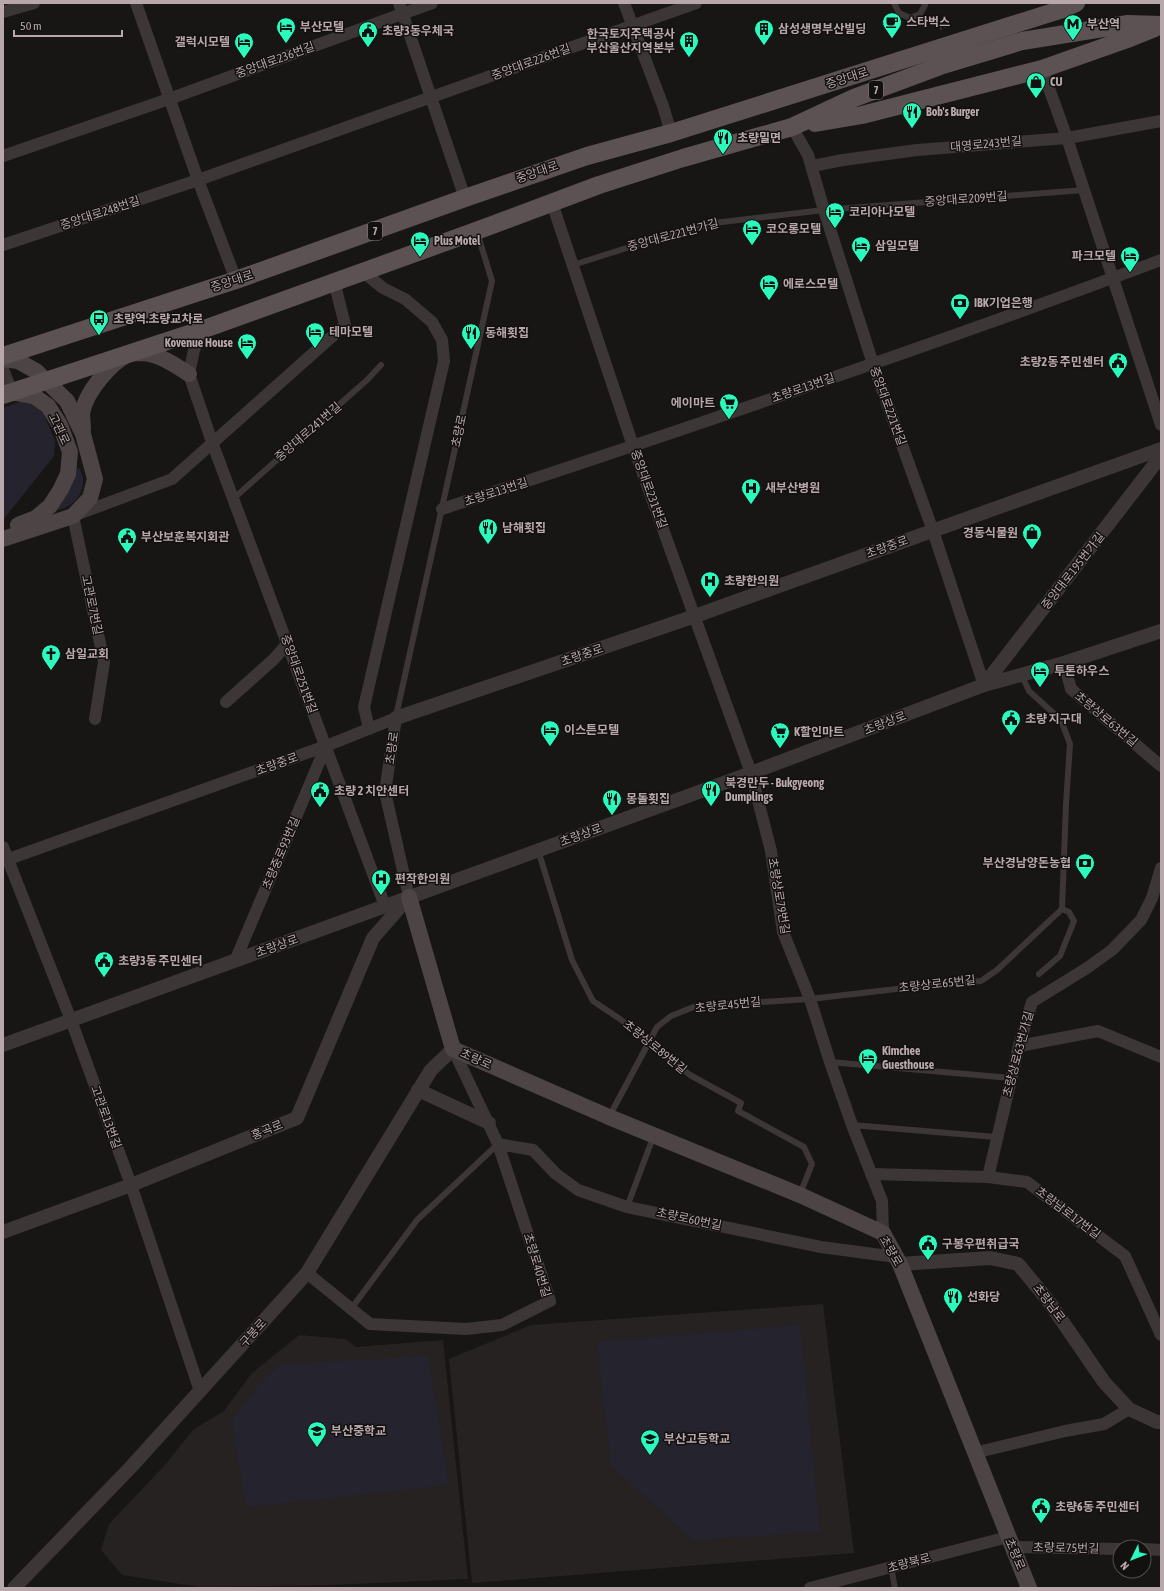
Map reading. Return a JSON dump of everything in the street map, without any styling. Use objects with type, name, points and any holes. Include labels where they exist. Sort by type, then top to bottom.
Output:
[{"type":"main road","name":"중앙대로","points":[[3,357],[236,280],[464,198],[587,156],[854,76],[1060,10],[1076,3]]},
{"type":"main road","name":"중앙대로","points":[[792,127],[854,98],[933,68],[1022,41],[1128,24],[1161,25]]},
{"type":"main road","name":"중앙대로","points":[[7,393],[130,354],[476,231],[599,185],[683,158],[792,127],[862,115],[1042,69],[1130,38],[1161,25]]},
{"type":"main road","points":[[130,354],[143,353],[157,356],[189,374]]},
{"type":"main road","name":"고관로","points":[[83,434],[82,414],[88,397],[104,375],[113,366],[130,354]]},
{"type":"main road","name":"고관로","points":[[3,357],[18,361],[36,371],[67,401],[83,434],[95,479],[90,498],[73,516],[3,540]]},
{"type":"main road","name":"고관로","points":[[3,531],[36,518],[50,506],[61,489],[68,474],[70,452],[60,425],[48,406],[34,396],[7,393]]},
{"type":"main road","name":"초량로","points":[[409,897],[453,1049],[609,1117],[655,1134],[800,1195],[883,1233],[898,1261],[1029,1588]]},
{"type":"street","points":[[3,12],[34,3]]},
{"type":"street","points":[[136,3],[198,180],[236,280]]},
{"type":"street","points":[[432,3],[400,8],[464,198]]},
{"type":"street","points":[[624,3],[663,106],[671,132]]},
{"type":"street","name":"중앙대로226번길","points":[[431,98],[696,3]]},
{"type":"street","name":"중앙대로236번길","points":[[169,99],[400,8]]},
{"type":"street","points":[[1042,69],[1084,190],[1161,425]]},
{"type":"street","points":[[198,180],[431,98]]},
{"type":"street","points":[[3,156],[169,99]]},
{"type":"street","name":"대영로243번길","points":[[812,166],[843,160],[917,150],[1066,138],[1161,121]]},
{"type":"street","name":"중앙대로221번길","points":[[792,127],[808,155],[812,166],[824,210],[873,364],[934,531],[984,685]]},
{"type":"street","name":"중앙대로248번길","points":[[3,245],[198,180]]},
{"type":"street","name":"중앙대로231번길","points":[[552,203],[634,446],[751,773]]},
{"type":"street","name":"초량로13번길","points":[[442,509],[634,446],[873,364],[1161,260]]},
{"type":"street","points":[[362,271],[383,288],[405,298],[432,322],[442,340],[444,361],[364,707],[369,729]]},
{"type":"street","points":[[73,516],[172,479],[345,325],[334,281]]},
{"type":"street","points":[[189,374],[194,350],[199,338],[210,326]]},
{"type":"street","points":[[3,372],[7,393]]},
{"type":"street","name":"중앙대로251번길","points":[[189,374],[212,442],[386,906]]},
{"type":"street","name":"초량중로","points":[[5,861],[326,746],[396,718],[695,616],[1161,449]]},
{"type":"street","name":"중앙대로195번가길","points":[[984,685],[1161,456]]},
{"type":"street","name":"고관로7번길","points":[[73,516],[104,662],[95,719]]},
{"type":"street","name":"초량상로","points":[[3,1045],[751,773],[984,685],[1064,663],[1161,631]]},
{"type":"street","points":[[226,702],[274,659],[288,643]]},
{"type":"street","name":"초량상로63번길","points":[[1064,663],[1071,689],[1161,766]]},
{"type":"street","name":"초량로","points":[[396,718],[385,792],[409,897]]},
{"type":"street","name":"초량중로93번길","points":[[236,960],[326,746]]},
{"type":"street","name":"초량상로79번길","points":[[751,773],[771,850],[783,932],[810,998],[852,1125],[882,1201],[883,1233]]},
{"type":"street","name":"고관로13번길","points":[[3,848],[5,861],[71,1020],[131,1185],[200,1391]]},
{"type":"street","name":"초량상로63번가길","points":[[988,1177],[996,1136],[1018,1046],[1032,1002],[1087,968],[1112,950],[1141,920],[1152,898],[1161,868]]},
{"type":"street","name":"홍곡로","points":[[3,1232],[131,1185],[297,1118],[373,938],[409,897]]},
{"type":"street","points":[[1018,1046],[1098,1031],[1161,1057]]},
{"type":"street","name":"구봉로","points":[[14,1588],[130,1468],[307,1274],[418,1090],[431,1070],[453,1049]]},
{"type":"street","name":"초량로40번길","points":[[307,1274],[370,1324],[466,1329],[502,1325],[550,1301],[498,1144],[453,1049]]},
{"type":"street","points":[[418,1090],[489,1123]]},
{"type":"street","name":"초량로60번길","points":[[498,1144],[533,1150],[556,1174],[578,1190],[627,1207],[898,1261]]},
{"type":"street","name":"초량남로17번길","points":[[871,1174],[988,1177],[1027,1182],[1125,1256],[1161,1335]]},
{"type":"street","name":"초량남로","points":[[898,1261],[990,1258],[1018,1264],[1047,1299],[1104,1382],[1129,1408],[1157,1422],[1161,1422]]},
{"type":"street","points":[[974,1453],[1065,1431],[1104,1424],[1129,1408]]},
{"type":"street","name":"초량로75번길","points":[[1010,1542],[1112,1548]]},
{"type":"street","name":"초량북로","points":[[810,1588],[891,1568],[1010,1542]]},
{"type":"lane","points":[[894,3],[899,13],[910,18],[920,14],[925,4],[924,3]]},
{"type":"lane","name":"중앙대로209번길","points":[[824,210],[1084,190]]},
{"type":"lane","name":"중앙대로221번가길","points":[[573,265],[639,244],[714,223],[824,210]]},
{"type":"lane","name":"초량로","points":[[396,718],[492,281],[476,231]]},
{"type":"lane","name":"중앙대로241번길","points":[[234,498],[367,380],[381,365]]},
{"type":"lane","points":[[1021,674],[1029,691],[1061,720],[1070,744],[1062,909],[1069,912],[1074,922],[1060,956],[1039,974]]},
{"type":"lane","name":"초량상로89번길","points":[[538,850],[572,960],[593,1001],[620,1019],[690,1075],[741,1103],[738,1111],[804,1147],[812,1164],[800,1195]]},
{"type":"lane","name":"초량상로65번길","points":[[810,998],[931,984],[981,981],[997,970],[1062,909]]},
{"type":"lane","name":"초량로45번길","points":[[609,1117],[657,1027],[671,1016],[696,1006],[810,998]]},
{"type":"lane","points":[[830,1062],[1010,1078]]},
{"type":"lane","points":[[852,1125],[996,1136]]},
{"type":"lane","points":[[627,1207],[655,1134]]},
{"type":"lane","points":[[351,1310],[417,1220],[498,1144]]},
{"type":"lane","points":[[891,1568],[895,1588]]},
{"type":"path","points":[[936,28],[944,24],[945,27],[939,29],[938,27],[942,25],[946,24]]},
{"type":"shaded area","points":[[25,400],[33,404],[43,413],[55,440],[54,456],[3,520],[3,408]]},
{"type":"shaded area","points":[[77,468],[80,469],[83,479],[81,492],[71,504],[56,510],[69,490]]},
{"type":"shaded area","name":"부산고등학교","points":[[823,1304],[854,1553],[472,1583],[449,1359],[531,1325]]},
{"type":"shaded area","points":[[800,1325],[820,1532],[693,1540],[611,1466],[597,1342]]},
{"type":"shaded area","name":"부산중학교","points":[[299,1335],[346,1339],[356,1347],[443,1340],[468,1579],[331,1585],[199,1587],[122,1575],[101,1550],[109,1524],[164,1466],[193,1430],[224,1411],[251,1374]]},
{"type":"shaded area","points":[[428,1356],[449,1485],[246,1507],[232,1420],[260,1383],[280,1364]]},
{"type":"place","name":"스타벅스","points":[[892,39]]},
{"type":"place","name":"부산역","points":[[1073,41]]},
{"type":"place","name":"부산모텔","points":[[286,44]]},
{"type":"place","name":"삼성생명부산빌딩","points":[[764,46]]},
{"type":"place","name":"초량3동우체국","points":[[368,48]]},
{"type":"place","name":"한국토지주택공사 부산울산지역본부","points":[[689,58]]},
{"type":"place","name":"갤럭시모텔","points":[[244,59]]},
{"type":"place","name":"CU","points":[[1036,99]]},
{"type":"place","name":"Bob's Burger","points":[[912,129]]},
{"type":"place","name":"초량밀면","points":[[723,155]]},
{"type":"place","name":"코리아나모텔","points":[[835,229]]},
{"type":"place","name":"코오롱모텔","points":[[752,246]]},
{"type":"place","name":"Plus Motel","points":[[420,258]]},
{"type":"place","name":"삼일모텔","points":[[861,263]]},
{"type":"place","name":"파크모텔","points":[[1130,273]]},
{"type":"place","name":"에로스모텔","points":[[769,301]]},
{"type":"place","name":"IBK기업은행","points":[[960,320]]},
{"type":"place","name":"초량역.초량교차로","points":[[99,336]]},
{"type":"place","name":"테마모텔","points":[[315,349]]},
{"type":"place","name":"동해횟집","points":[[471,350]]},
{"type":"place","name":"Kovenue House","points":[[247,360]]},
{"type":"place","name":"초량2동 주민센터","points":[[1118,379]]},
{"type":"place","name":"에이마트","points":[[729,420]]},
{"type":"place","name":"새부산병원","points":[[751,505]]},
{"type":"place","name":"남해횟집","points":[[488,545]]},
{"type":"place","name":"경동식물원","points":[[1032,550]]},
{"type":"place","name":"부산보훈복지회관","points":[[127,554]]},
{"type":"place","name":"초량한의원","points":[[710,598]]},
{"type":"place","name":"삼일교회","points":[[51,671]]},
{"type":"place","name":"투톤하우스","points":[[1040,688]]},
{"type":"place","name":"초량 지구대","points":[[1011,736]]},
{"type":"place","name":"이스튼모텔","points":[[550,747]]},
{"type":"place","name":"K할인마트","points":[[780,749]]},
{"type":"place","name":"북경만두 - Bukgyeong Dumplings","points":[[711,807]]},
{"type":"place","name":"초량 2 치안센터","points":[[320,808]]},
{"type":"place","name":"몽돌횟집","points":[[612,816]]},
{"type":"place","name":"부산경남양돈농협","points":[[1085,880]]},
{"type":"place","name":"편작한의원","points":[[381,896]]},
{"type":"place","name":"초량3동 주민센터","points":[[104,978]]},
{"type":"place","name":"Kimchee Guesthouse","points":[[868,1075]]},
{"type":"place","name":"구봉우편취급국","points":[[928,1261]]},
{"type":"place","name":"선화당","points":[[953,1314]]},
{"type":"place","name":"부산중학교","points":[[317,1448]]},
{"type":"place","name":"부산고등학교","points":[[650,1456]]},
{"type":"place","name":"초량6동 주민센터","points":[[1041,1524]]}]
